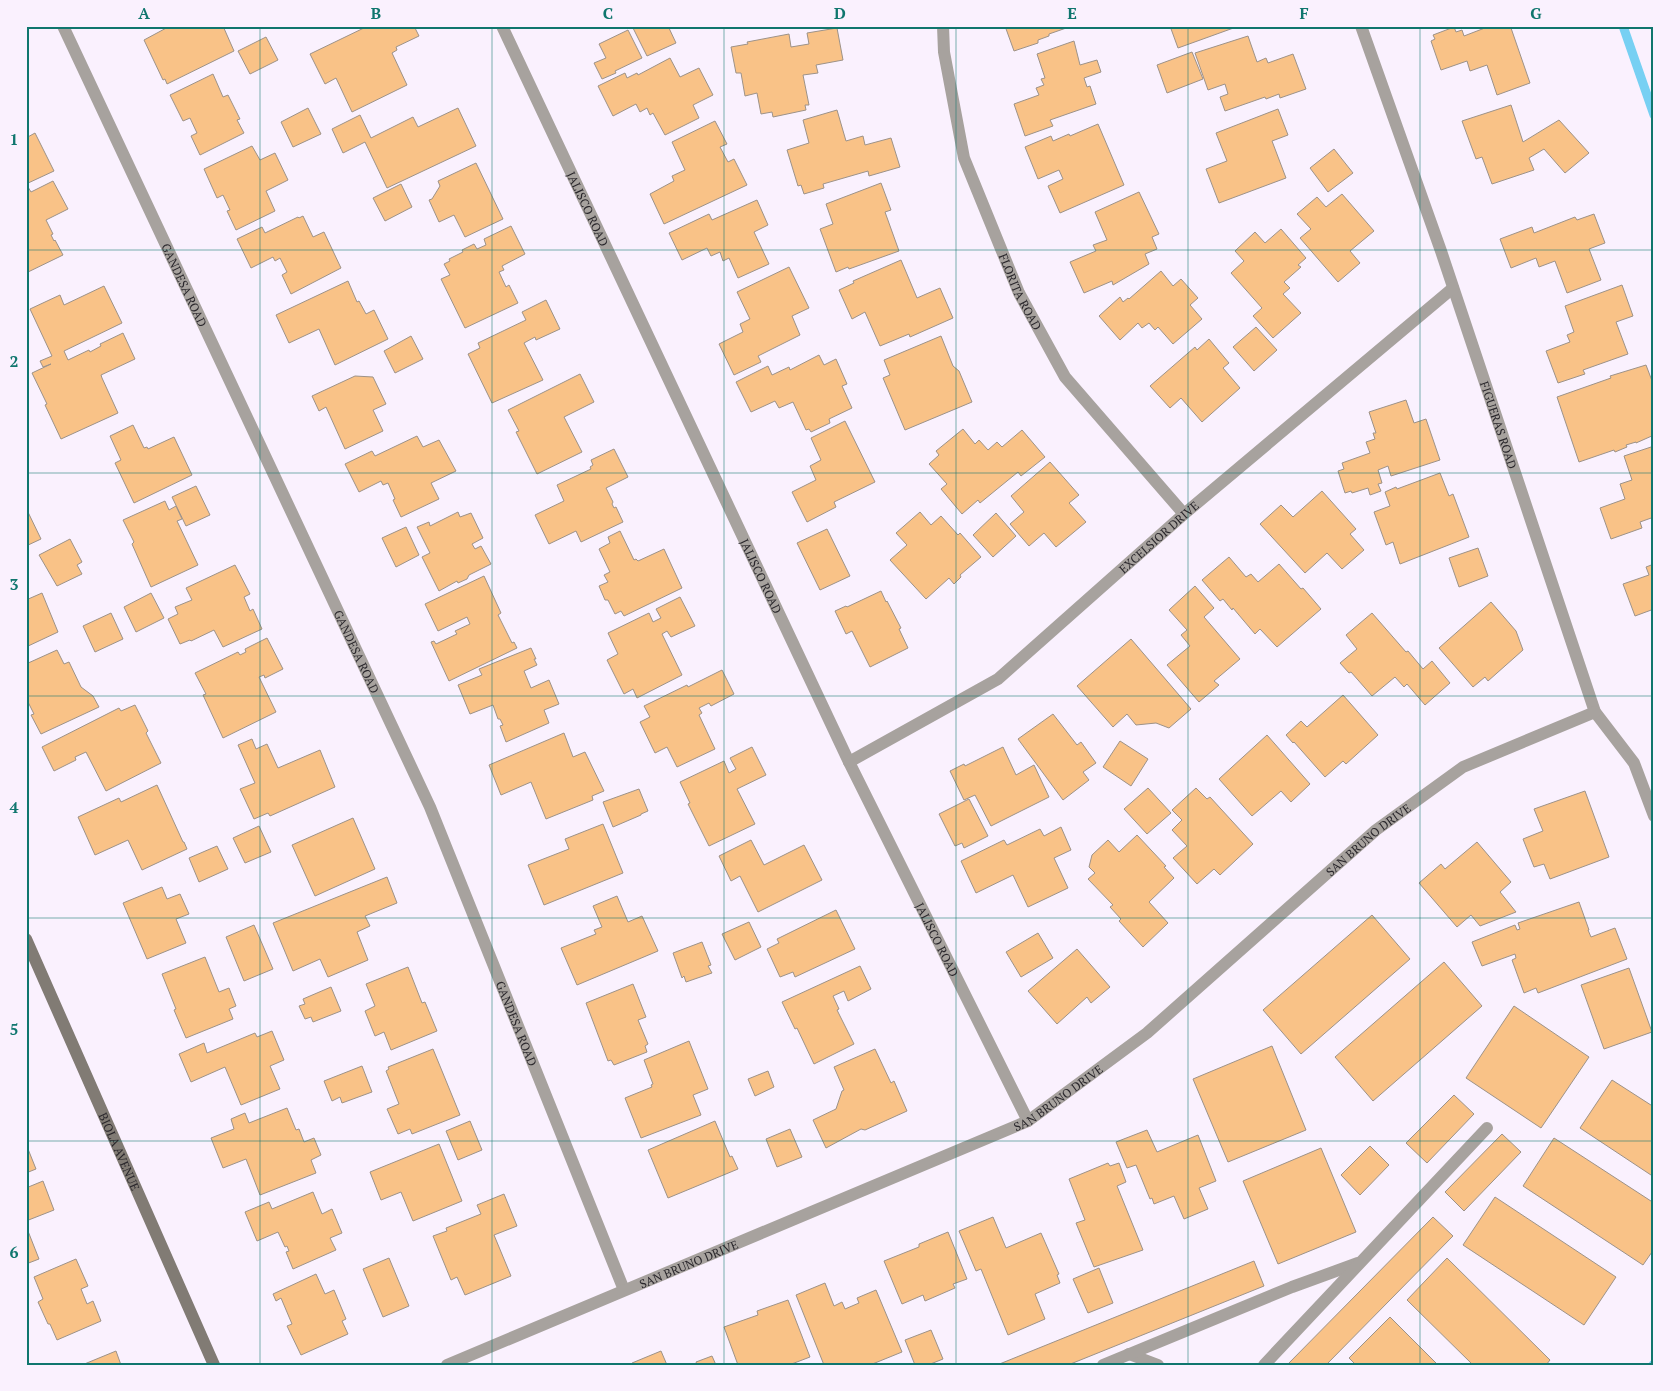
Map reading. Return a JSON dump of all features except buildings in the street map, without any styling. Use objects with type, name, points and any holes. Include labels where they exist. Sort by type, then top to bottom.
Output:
[{"type":"street","name":"GANDESA ROAD","points":[[63,26],[430,807],[624,1290]]},
{"type":"street","name":"JALISCO ROAD","points":[[502,26],[849,762],[1028,1121]]},
{"type":"street","name":"FLORITA ROAD","points":[[943,26],[944,52],[964,158],[1019,293],[1065,377],[1184,514]]},
{"type":"street","name":"FIGUERAS ROAD","points":[[1361,26],[1453,288],[1595,712],[1634,763],[1654,816]]},
{"type":"street","name":"EXCELSIOR DRIVE","points":[[849,762],[998,679],[1184,514],[1453,288]]},
{"type":"street","name":"SAN BRUNO DRIVE","points":[[447,1365],[1028,1121],[1147,1033],[1376,830],[1455,772],[1595,712]]},
{"type":"street","name":"BIOLA AVENUE","points":[[26,939],[214,1365]]},
{"type":"street","points":[[1264,1365],[1487,1128]]},
{"type":"street","points":[[1103,1365],[1292,1287],[1361,1262]]},
{"type":"street","points":[[1129,1354],[1158,1365]]},
{"type":"waterway","points":[[1623,26],[1654,115]]}]
